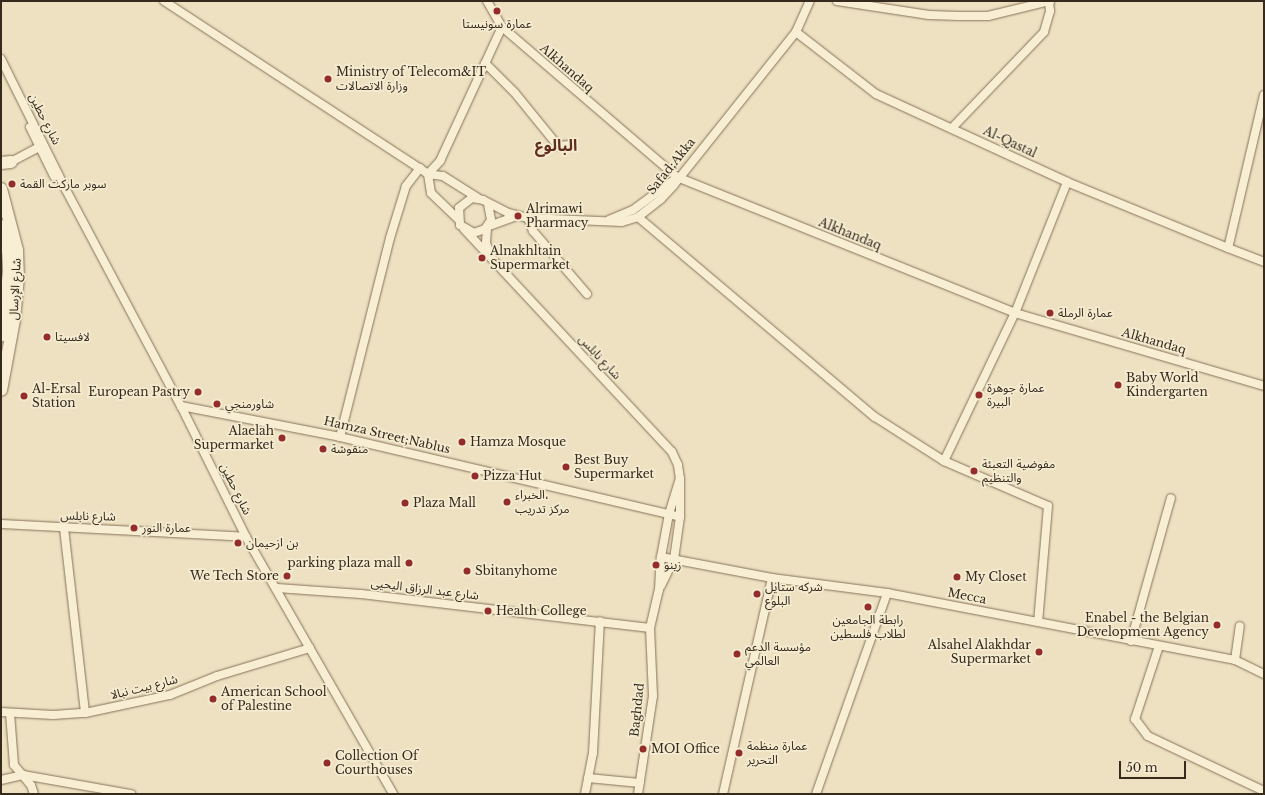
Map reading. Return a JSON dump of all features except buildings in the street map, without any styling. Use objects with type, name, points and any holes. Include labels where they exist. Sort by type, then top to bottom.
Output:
[{"type":"main road","name":"شارع الإرسال","points":[[1,189],[17,250],[18,277],[5,346],[1,390]]},
{"type":"main road","name":"شارع الإرسال","points":[[1,226],[8,250],[9,272],[1,336]]},
{"type":"street","points":[[164,1],[428,174],[443,176],[488,204],[492,214],[488,227],[486,243],[491,257]]},
{"type":"street","name":"Alkhandaq","points":[[487,1],[502,27],[677,178],[1015,313],[1264,386]]},
{"type":"street","name":"Safad;Akka","points":[[488,204],[518,216],[528,218],[622,222],[638,217],[661,199],[796,32],[810,1]]},
{"type":"street","points":[[837,1],[930,15],[959,16],[988,16],[1049,1],[1050,11],[1044,32],[952,128]]},
{"type":"street","points":[[428,174],[440,161],[502,27]]},
{"type":"street","name":"Al-Qastal","points":[[796,32],[876,94],[1067,182],[1264,262]]},
{"type":"street","name":"شارع حطين","points":[[1,59],[57,181],[66,190],[181,406],[246,537],[277,588],[393,794]]},
{"type":"street","points":[[485,63],[515,93],[558,146],[570,145]]},
{"type":"street","name":"شارع حطين","points":[[1,67],[41,146]]},
{"type":"street","points":[[1228,248],[1264,95]]},
{"type":"street","points":[[4,164],[41,146]]},
{"type":"street","points":[[340,437],[390,238],[406,186],[420,168]]},
{"type":"street","points":[[428,174],[431,193],[458,220],[464,229],[474,233],[518,216]]},
{"type":"street","points":[[606,221],[633,210],[677,178]]},
{"type":"street","points":[[944,461],[1015,313],[1067,182]]},
{"type":"street","points":[[458,220],[462,204],[478,198]]},
{"type":"street","points":[[638,217],[875,417],[944,461],[1048,506],[1038,622]]},
{"type":"street","points":[[528,218],[532,231],[587,294]]},
{"type":"street","name":"شارع نابلس","points":[[464,229],[473,241],[491,257],[672,452],[678,465],[680,479],[680,517],[674,560],[659,590]]},
{"type":"street","name":"Hamza Street;Nablus","points":[[181,406],[340,437],[680,517]]},
{"type":"street","points":[[650,628],[659,590],[661,557],[669,514],[680,479]]},
{"type":"street","points":[[1131,641],[1171,498]]},
{"type":"street","name":"شارع نابلس","points":[[1,524],[64,528],[125,529],[246,537]]},
{"type":"street","points":[[64,528],[85,713]]},
{"type":"street","name":"Mecca","points":[[661,557],[772,578],[887,593],[1235,660],[1264,674]]},
{"type":"street","points":[[723,794],[772,578]]},
{"type":"street","name":"شارع عبد الرزاق اليحيى","points":[[277,588],[361,594],[650,628]]},
{"type":"street","points":[[816,794],[887,593]]},
{"type":"street","points":[[585,794],[592,754],[600,621]]},
{"type":"street","points":[[1235,660],[1240,626]]},
{"type":"street","name":"Baghdad","points":[[638,794],[653,696],[650,628]]},
{"type":"street","points":[[1160,646],[1135,719],[1148,736],[1264,791]]},
{"type":"street","name":"شارع بيت نبالا","points":[[1,712],[53,715],[85,713],[170,695],[217,676],[310,648]]},
{"type":"street","points":[[10,713],[14,765],[31,785],[34,794]]},
{"type":"street","points":[[1,780],[23,775],[131,794]]},
{"type":"street","points":[[588,778],[640,783]]},
{"type":"place","name":"عمارة سونيستا","points":[[497,11]]},
{"type":"place","name":"Ministry of Telecom&IT وزارة الاتصالات","points":[[328,79]]},
{"type":"place","name":"سوبر ماركت القمة","points":[[12,184]]},
{"type":"place","name":"Alrimawi Pharmacy","points":[[518,216]]},
{"type":"place","name":"Alnakhltain Supermarket","points":[[482,258]]},
{"type":"place","name":"عمارة الرملة","points":[[1050,313]]},
{"type":"place","name":"لافسيتا","points":[[47,337]]},
{"type":"place","name":"Baby World Kindergarten","points":[[1118,385]]},
{"type":"place","name":"European Pastry","points":[[198,392]]},
{"type":"place","name":"عمارة جوهرة البيرة","points":[[979,395]]},
{"type":"place","name":"Al-Ersal Station","points":[[24,396]]},
{"type":"place","name":"شاورمنجي","points":[[217,404]]},
{"type":"place","name":"Alaelah Supermarket","points":[[282,438]]},
{"type":"place","name":"Hamza Mosque","points":[[462,442]]},
{"type":"place","name":"منقوشة","points":[[323,449]]},
{"type":"place","name":"Best Buy Supermarket","points":[[566,467]]},
{"type":"place","name":"مفوضية التعبئة والتنظيم","points":[[974,471]]},
{"type":"place","name":"Pizza Hut","points":[[475,476]]},
{"type":"place","name":"الخبراء، مركز تدريب","points":[[507,502]]},
{"type":"place","name":"Plaza Mall","points":[[405,503]]},
{"type":"place","name":"عمارة النور","points":[[134,528]]},
{"type":"place","name":"بن ازحيمان","points":[[238,543]]},
{"type":"place","name":"parking plaza mall","points":[[409,563]]},
{"type":"place","name":"زينو","points":[[656,565]]},
{"type":"place","name":"Sbitanyhome","points":[[467,571]]},
{"type":"place","name":"We Tech Store","points":[[287,576]]},
{"type":"place","name":"My Closet","points":[[957,577]]},
{"type":"place","name":"شركه ستايل البلوع","points":[[757,594]]},
{"type":"place","name":"رابطة الجامعين لطلاب فلسطين","points":[[868,607]]},
{"type":"place","name":"Health College","points":[[488,611]]},
{"type":"place","name":"Enabel - the Belgian Development Agency","points":[[1217,625]]},
{"type":"place","name":"Alsahel Alakhdar Supermarket","points":[[1039,652]]},
{"type":"place","name":"مؤسسة الدعم العالمي","points":[[737,654]]},
{"type":"place","name":"American School of Palestine","points":[[213,699]]},
{"type":"place","name":"MOI Office","points":[[643,749]]},
{"type":"place","name":"عمارة منظمة التحرير","points":[[739,753]]},
{"type":"place","name":"Collection Of Courthouses","points":[[327,763]]},
{"type":"district","name":"البالوع","points":[[556,145]]}]
